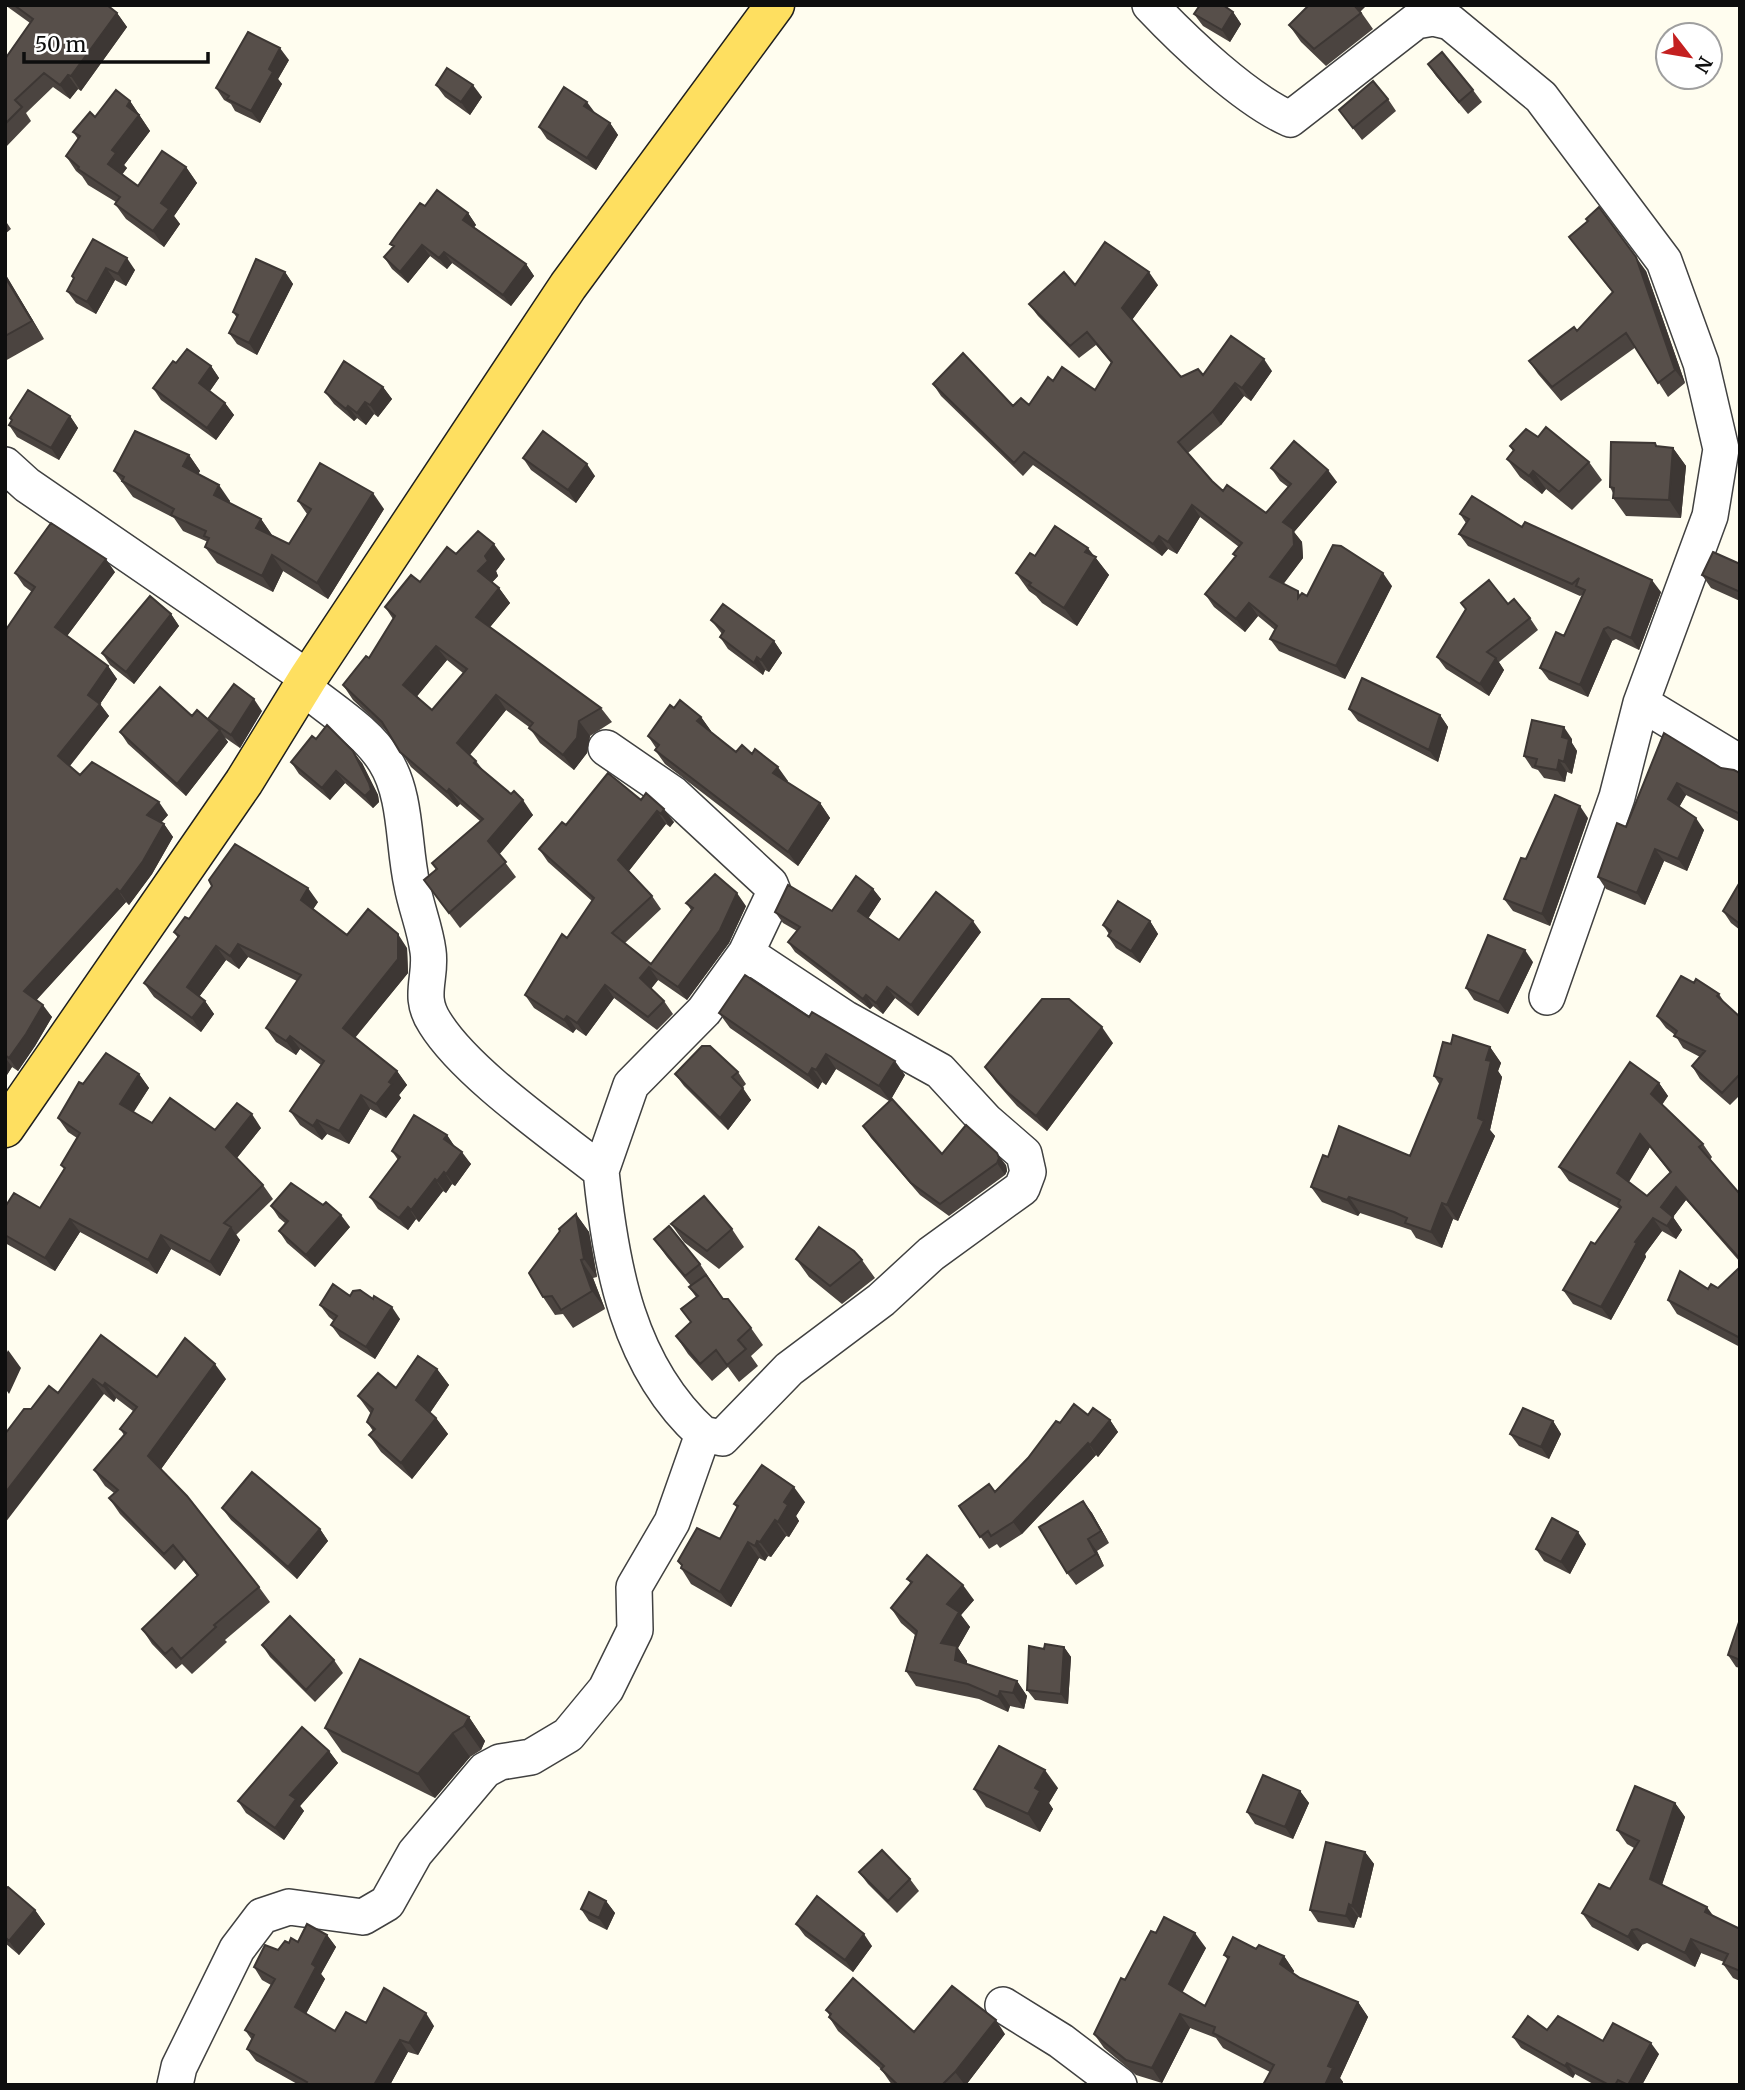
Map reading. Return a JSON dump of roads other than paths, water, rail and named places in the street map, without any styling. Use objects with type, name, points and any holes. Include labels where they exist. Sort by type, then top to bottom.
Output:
[{"type":"main road","points":[[5,1128],[214,826],[305,682],[568,286],[775,5]]},
{"type":"street","points":[[1150,5],[1273,112],[1290,120],[1416,21],[1433,18],[1450,22],[1541,97],[1664,261],[1701,363],[1721,449],[1710,516],[1641,703],[1617,797],[1547,997]]},
{"type":"street","points":[[13,485],[305,682],[385,760],[399,790],[412,886],[426,935],[429,959],[425,1002],[435,1024],[476,1070],[601,1171]]},
{"type":"street","points":[[1641,703],[1740,763]]},
{"type":"street","points":[[606,748],[673,794],[770,884],[774,894],[770,908],[746,953],[704,1011],[631,1084],[601,1171],[621,1300],[644,1357],[683,1416],[703,1434],[722,1438],[789,1369],[881,1300],[931,1254],[1022,1188],[1028,1172],[1024,1154],[986,1121],[940,1071],[846,1019],[746,953]]},
{"type":"street","points":[[175,2085],[179,2067],[237,1949],[262,1916],[289,1907],[363,1917],[387,1903],[415,1853],[485,1770],[500,1762],[531,1757],[568,1735],[606,1689],[635,1630],[634,1587],[672,1522],[703,1434]]},
{"type":"street","points":[[1003,2006],[1061,2041],[1119,2085]]}]
